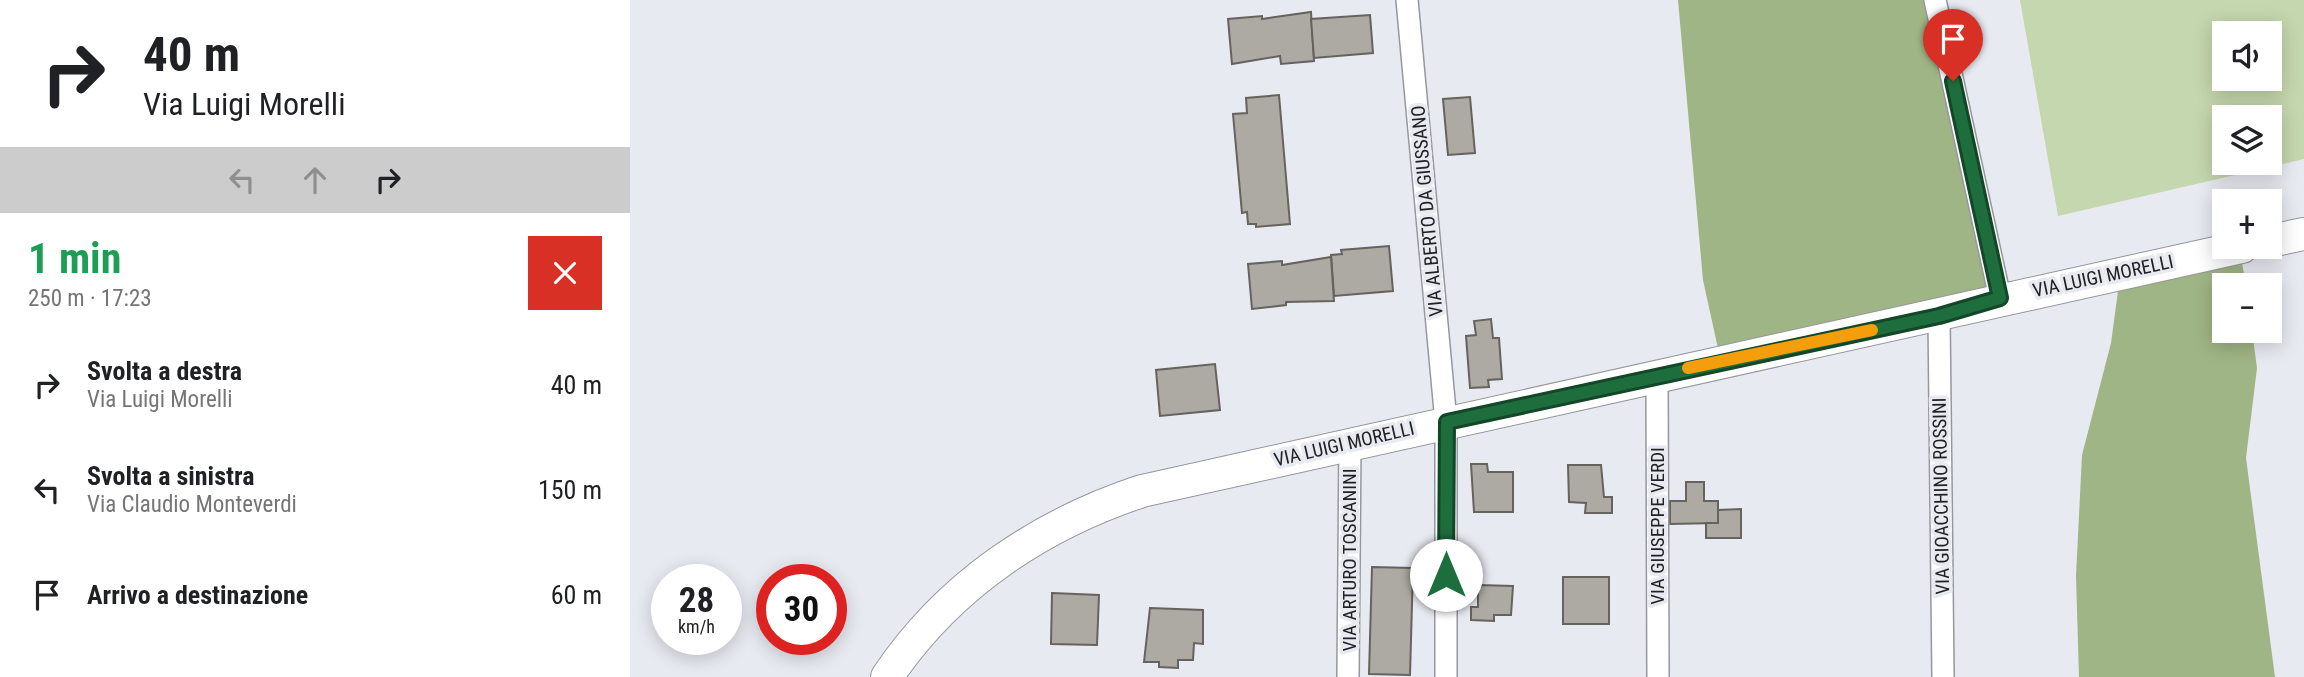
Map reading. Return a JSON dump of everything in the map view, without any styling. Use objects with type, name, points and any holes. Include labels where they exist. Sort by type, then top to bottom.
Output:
[{"type":"main road","points":[[2282,239],[2304,234]]},
{"type":"main road","name":"VIA LUIGI MORELLI","points":[[887,677],[928,625],[968,586],[1014,551],[1063,522],[1142,491],[1657,374],[1939,316],[2000,298],[2212,253]]},
{"type":"street","name":"VIA ALBERTO DA GIUSSANO","points":[[1407,0],[1447,422],[1446,677]]},
{"type":"street","points":[[1935,0],[2000,298]]},
{"type":"street","name":"VIA GIOACCHINO ROSSINI","points":[[1939,316],[1942,677]]},
{"type":"street","name":"VIA GIUSEPPE VERDI","points":[[1657,374],[1658,677]]},
{"type":"street","name":"VIA ARTURO TOSCANINI","points":[[1348,677],[1350,443]]},
{"type":"green space","points":[[1678,0],[1931,0],[1990,282],[1984,291],[1719,353],[1703,280]]},
{"type":"green space","points":[[2020,0],[2304,0],[2304,159],[2282,164],[2282,105],[2212,105],[2212,175],[2235,175],[2058,216]]},
{"type":"green space","points":[[2242,263],[2244,273],[2212,273],[2212,343],[2254,343],[2257,368],[2246,458],[2275,677],[2079,677],[2076,576],[2082,455],[2111,343],[2118,291]]},
{"type":"building","points":[[1311,12],[1314,61],[1281,64],[1280,56],[1232,64],[1228,19],[1262,16],[1262,19]]},
{"type":"building","points":[[1370,15],[1373,53],[1314,58],[1311,19]]},
{"type":"building","points":[[1279,95],[1290,224],[1256,227],[1256,224],[1248,224],[1247,212],[1242,213],[1233,114],[1247,113],[1246,98]]},
{"type":"building","points":[[1470,97],[1475,153],[1448,155],[1443,99]]},
{"type":"building","points":[[1389,246],[1393,291],[1334,296],[1331,255],[1342,254],[1341,250]]},
{"type":"building","points":[[1331,257],[1334,301],[1286,302],[1286,305],[1252,309],[1248,264],[1282,261],[1282,265]]},
{"type":"building","points":[[1491,319],[1493,338],[1499,338],[1502,379],[1488,380],[1489,387],[1470,388],[1466,336],[1476,335],[1474,321]]},
{"type":"building","points":[[1215,364],[1220,410],[1160,416],[1156,370]]},
{"type":"building","points":[[1471,464],[1487,464],[1488,472],[1513,472],[1513,512],[1474,512]]},
{"type":"building","points":[[1568,465],[1601,465],[1604,497],[1612,497],[1612,513],[1585,513],[1586,503],[1569,502]]},
{"type":"building","points":[[1686,482],[1704,482],[1704,501],[1718,501],[1718,523],[1670,524],[1670,501],[1686,501]]},
{"type":"building","points":[[1741,509],[1741,538],[1706,538],[1706,523],[1718,523],[1718,510]]},
{"type":"building","points":[[1372,567],[1413,568],[1410,675],[1369,674]]},
{"type":"building","points":[[1563,577],[1609,577],[1609,624],[1563,624]]},
{"type":"building","points":[[1478,585],[1513,586],[1511,615],[1494,615],[1494,621],[1471,620],[1471,607],[1478,607]]},
{"type":"building","points":[[1052,593],[1099,595],[1097,645],[1051,644]]},
{"type":"building","points":[[1150,608],[1203,610],[1203,644],[1194,643],[1193,660],[1178,660],[1178,668],[1159,667],[1159,662],[1144,662]]},
{"type":"slow traffic","points":[[1688,368],[1872,330]]},
{"type":"route","points":[[1446,575],[1447,422],[1657,374],[1939,316],[2000,298],[1953,81]]}]
